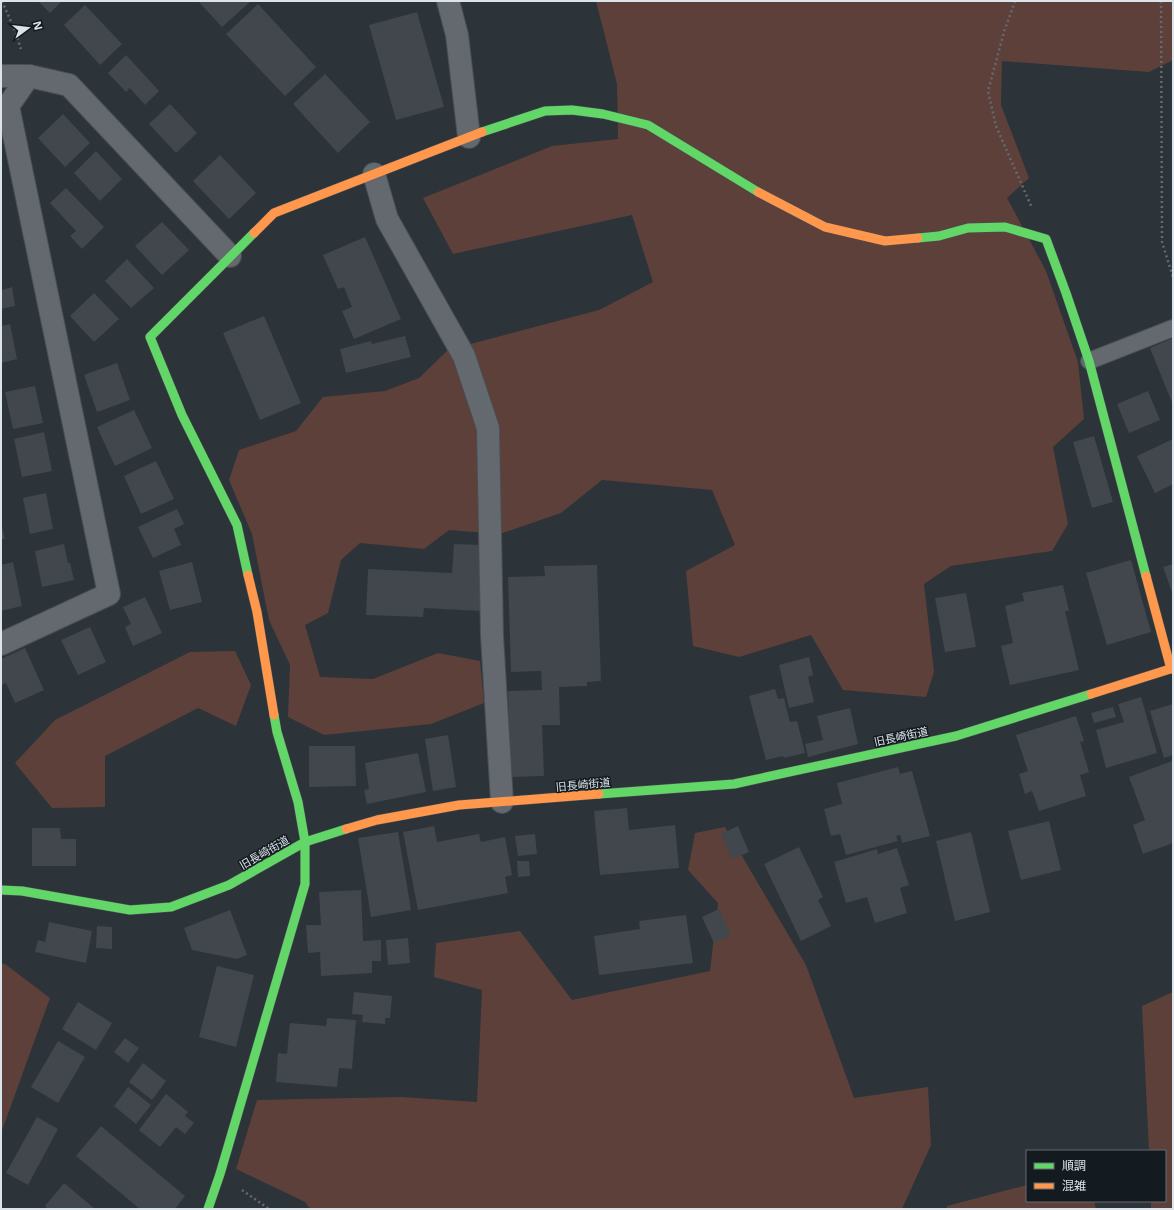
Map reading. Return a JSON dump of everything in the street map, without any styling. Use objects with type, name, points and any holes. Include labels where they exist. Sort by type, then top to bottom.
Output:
[{"type":"street","points":[[448,1],[457,35],[469,137]]},
{"type":"street","points":[[1,76],[29,76],[69,85],[230,256]]},
{"type":"street","points":[[1,644],[109,594],[8,106],[29,76]]},
{"type":"street","points":[[208,1209],[220,1174],[305,884],[305,842],[298,802],[277,732],[257,612],[237,525],[182,415],[150,337],[274,213],[469,137],[545,111],[572,110],[603,114],[648,125],[747,186],[825,227],[885,241],[939,236],[968,228],[1005,227],[1046,239],[1089,361],[1172,669]]},
{"type":"street","points":[[374,174],[387,219],[464,356],[488,428],[492,636],[502,802]]},
{"type":"street","name":"旧長崎街道","points":[[1,890],[22,890],[130,910],[171,906],[229,886],[305,842],[377,820],[459,805],[734,784],[956,736],[1172,669]]},
{"type":"lane","points":[[1089,361],[1173,328]]},
{"type":"path","points":[[2,1],[15,31],[29,76]]},
{"type":"path","points":[[1015,1],[1004,32],[988,91],[996,126],[1046,239]]},
{"type":"path","points":[[1161,1],[1162,242],[1173,277]]},
{"type":"path","points":[[220,1174],[269,1209]]},
{"type":"shaded area","points":[[596,1],[1173,1],[1173,60],[1149,72],[1002,61],[1001,105],[1029,178],[1007,198],[1046,271],[1078,362],[1084,419],[1053,447],[1068,524],[1052,551],[951,566],[924,584],[934,672],[926,697],[843,690],[811,635],[739,657],[693,646],[686,571],[735,545],[712,490],[602,480],[561,513],[500,534],[449,530],[424,549],[360,543],[341,560],[328,613],[305,625],[320,677],[373,679],[438,653],[480,661],[484,703],[431,724],[324,735],[288,717],[290,665],[269,620],[252,534],[229,480],[239,450],[296,431],[323,397],[385,391],[419,378],[448,350],[599,310],[653,282],[632,215],[453,254],[423,198],[552,146],[618,139],[617,84]]},
{"type":"shaded area","points":[[235,651],[251,685],[236,726],[198,708],[105,756],[105,807],[52,808],[15,763],[55,720],[190,652]]},
{"type":"shaded area","points":[[725,827],[806,965],[854,1098],[928,1087],[931,1145],[902,1209],[310,1209],[305,1202],[236,1169],[257,1100],[401,1097],[477,1102],[482,990],[434,977],[436,943],[520,931],[572,1000],[710,971],[718,903],[688,870],[695,833]]},
{"type":"shaded area","points":[[1,964],[5,964],[50,998],[1,1133]]},
{"type":"shaded area","points":[[1173,992],[1173,1209],[1151,1209],[1151,1202],[1166,1202],[1166,1150],[1149,1150],[1142,1006]]},
{"type":"shaded area","points":[[1026,1185],[1026,1202],[1094,1202],[1096,1209],[947,1209],[947,1206]]},
{"type":"building","points":[[38,1],[62,1],[50,13]]},
{"type":"building","points":[[198,1],[251,1],[222,27]]},
{"type":"building","points":[[258,4],[316,67],[285,96],[226,34]]},
{"type":"building","points":[[85,5],[122,44],[100,65],[64,25]]},
{"type":"building","points":[[417,12],[444,107],[396,120],[369,25]]},
{"type":"building","points":[[126,55],[159,91],[145,105],[130,88],[126,92],[108,73]]},
{"type":"building","points":[[325,74],[370,122],[338,153],[293,104]]},
{"type":"building","points":[[170,104],[197,133],[176,153],[149,124]]},
{"type":"building","points":[[63,114],[90,143],[65,167],[38,138]]},
{"type":"building","points":[[96,151],[122,179],[100,201],[74,173]]},
{"type":"building","points":[[220,155],[256,193],[229,219],[193,181]]},
{"type":"building","points":[[66,188],[104,227],[82,249],[70,236],[76,231],[50,203]]},
{"type":"building","points":[[162,222],[189,250],[162,275],[135,246]]},
{"type":"building","points":[[365,237],[401,319],[354,339],[342,311],[352,307],[344,287],[338,289],[323,255]]},
{"type":"building","points":[[127,259],[154,288],[131,308],[105,281]]},
{"type":"building","points":[[1,287],[2,290],[12,287],[15,306],[1,309]]},
{"type":"building","points":[[94,293],[119,319],[94,342],[70,316]]},
{"type":"building","points":[[264,316],[301,403],[260,420],[223,333]]},
{"type":"building","points":[[10,324],[17,359],[1,363],[1,326]]},
{"type":"building","points":[[405,336],[411,357],[346,373],[340,349],[371,341],[372,344]]},
{"type":"building","points":[[1173,338],[1173,405],[1150,348]]},
{"type":"building","points":[[117,363],[130,400],[97,412],[84,375]]},
{"type":"building","points":[[35,386],[43,423],[13,429],[5,392]]},
{"type":"building","points":[[1148,391],[1160,420],[1129,433],[1117,404]]},
{"type":"building","points":[[134,410],[152,448],[115,466],[97,427]]},
{"type":"building","points":[[44,432],[52,471],[22,477],[14,439]]},
{"type":"building","points":[[1094,436],[1113,502],[1092,508],[1073,442]]},
{"type":"building","points":[[1173,439],[1173,484],[1155,493],[1137,456]]},
{"type":"building","points":[[156,461],[174,499],[141,514],[124,476]]},
{"type":"building","points":[[46,493],[53,529],[30,534],[23,498]]},
{"type":"building","points":[[177,509],[184,524],[174,529],[181,545],[153,558],[138,527]]},
{"type":"building","points":[[1,522],[5,539],[1,539]]},
{"type":"building","points":[[64,544],[68,563],[70,563],[74,580],[42,587],[35,551]]},
{"type":"building","points":[[454,544],[484,545],[481,611],[424,608],[423,617],[366,615],[368,569],[452,573]]},
{"type":"building","points":[[1131,560],[1151,632],[1107,645],[1086,573]]},
{"type":"building","points":[[13,562],[22,606],[1,611],[1,565]]},
{"type":"building","points":[[192,562],[202,602],[170,610],[159,571]]},
{"type":"building","points":[[1173,564],[1173,595],[1163,567]]},
{"type":"building","points":[[597,565],[601,681],[587,682],[587,686],[559,687],[560,725],[542,725],[544,776],[511,777],[508,691],[542,690],[541,671],[511,672],[508,577],[545,576],[544,566]]},
{"type":"building","points":[[1063,585],[1069,611],[1065,611],[1079,670],[1010,685],[1001,646],[1013,643],[1005,606],[1024,601],[1022,593]]},
{"type":"building","points":[[966,593],[976,647],[945,652],[935,598]]},
{"type":"building","points":[[145,597],[162,633],[133,646],[125,627],[131,624],[123,607]]},
{"type":"building","points":[[90,627],[106,662],[78,675],[61,640]]},
{"type":"building","points":[[25,648],[44,690],[15,703],[6,683],[1,685],[1,659]]},
{"type":"building","points":[[809,657],[813,675],[808,677],[814,702],[789,708],[779,665]]},
{"type":"building","points":[[775,689],[778,699],[784,698],[790,722],[797,721],[805,753],[784,758],[783,756],[766,760],[749,696]]},
{"type":"building","points":[[1141,697],[1157,753],[1106,768],[1096,730],[1124,722],[1118,704]]},
{"type":"building","points":[[1173,704],[1173,755],[1164,758],[1150,711]]},
{"type":"building","points":[[1113,707],[1116,717],[1094,723],[1091,713]]},
{"type":"building","points":[[850,708],[858,744],[808,757],[805,744],[823,740],[817,716]]},
{"type":"building","points":[[1076,716],[1084,741],[1080,742],[1089,772],[1080,775],[1086,796],[1039,811],[1032,791],[1025,794],[1019,774],[1028,771],[1016,735]]},
{"type":"building","points":[[448,735],[456,787],[433,791],[425,739]]},
{"type":"building","points":[[309,746],[355,746],[356,786],[309,787]]},
{"type":"building","points":[[418,753],[426,792],[367,804],[364,790],[369,789],[365,763]]},
{"type":"building","points":[[1172,761],[1173,843],[1143,854],[1133,825],[1145,820],[1129,777]]},
{"type":"building","points":[[898,767],[900,774],[912,771],[930,836],[902,843],[900,835],[896,836],[898,841],[846,855],[840,834],[831,836],[824,809],[842,804],[837,783]]},
{"type":"building","points":[[627,808],[629,830],[675,825],[679,868],[600,875],[594,811]]},
{"type":"building","points":[[1049,821],[1061,870],[1021,880],[1008,831]]},
{"type":"building","points":[[434,826],[437,842],[479,834],[481,842],[505,837],[512,875],[505,877],[508,893],[418,910],[403,832]]},
{"type":"building","points":[[738,826],[749,852],[732,859],[721,834]]},
{"type":"building","points":[[32,828],[60,828],[61,839],[76,839],[76,866],[32,866]]},
{"type":"building","points":[[398,832],[411,910],[371,917],[358,838]]},
{"type":"building","points":[[971,832],[990,912],[955,921],[936,841]]},
{"type":"building","points":[[535,834],[537,854],[518,856],[515,836]]},
{"type":"building","points":[[799,847],[823,897],[818,900],[831,926],[801,941],[764,864]]},
{"type":"building","points":[[897,848],[909,885],[900,888],[907,913],[875,923],[867,897],[846,903],[834,862],[877,849],[878,854]]},
{"type":"building","points":[[517,861],[529,861],[530,876],[518,877]]},
{"type":"building","points":[[361,890],[363,941],[381,940],[381,961],[372,961],[372,973],[321,976],[320,952],[308,953],[306,925],[321,925],[319,892]]},
{"type":"building","points":[[719,909],[731,935],[714,943],[702,917]]},
{"type":"building","points":[[230,910],[247,955],[237,959],[192,950],[184,928]]},
{"type":"building","points":[[686,915],[693,963],[599,975],[594,936],[640,929],[639,921]]},
{"type":"building","points":[[49,922],[92,931],[86,963],[35,952],[38,940],[45,942]]},
{"type":"building","points":[[97,926],[112,927],[112,949],[96,948]]},
{"type":"building","points":[[408,938],[410,963],[388,965],[386,940]]},
{"type":"building","points":[[217,966],[254,975],[236,1047],[199,1037]]},
{"type":"building","points":[[354,992],[392,996],[390,1018],[385,1018],[385,1024],[362,1022],[363,1015],[352,1014]]},
{"type":"building","points":[[78,1002],[112,1023],[96,1050],[62,1029]]},
{"type":"building","points":[[327,1018],[356,1020],[352,1069],[339,1068],[337,1087],[276,1082],[278,1053],[287,1054],[290,1023],[326,1026]]},
{"type":"building","points":[[125,1038],[139,1048],[128,1063],[114,1052]]},
{"type":"building","points":[[58,1041],[85,1057],[58,1103],[31,1087]]},
{"type":"building","points":[[143,1063],[166,1081],[152,1100],[129,1082]]},
{"type":"building","points":[[128,1087],[151,1105],[136,1124],[114,1106]]},
{"type":"building","points":[[166,1094],[188,1112],[185,1116],[194,1123],[185,1134],[176,1127],[160,1147],[139,1130]]},
{"type":"building","points":[[37,1117],[58,1129],[28,1185],[6,1173]]},
{"type":"building","points":[[101,1126],[185,1196],[175,1209],[140,1209],[76,1156]]},
{"type":"building","points":[[64,1183],[95,1209],[48,1209],[45,1206]]},
{"type":"traffic: fast","points":[[482,132],[545,111],[572,110],[603,114],[648,125],[758,192]]},
{"type":"traffic: fast","points":[[918,238],[939,236],[968,228],[1005,227],[1046,239],[1089,361],[1146,576]]},
{"type":"traffic: fast","points":[[248,575],[237,525],[182,415],[150,337],[254,233]]},
{"type":"traffic: fast","points":[[599,794],[734,784],[956,736],[1091,694]]},
{"type":"traffic: fast","points":[[208,1209],[220,1174],[305,884],[305,842],[298,802],[277,732],[274,715]]},
{"type":"traffic: fast","points":[[1,890],[22,891],[130,910],[171,907],[229,885],[305,842],[346,829]]},
{"type":"traffic: slow","points":[[254,233],[274,213],[482,132]]},
{"type":"traffic: slow","points":[[758,192],[825,227],[885,241],[918,238]]},
{"type":"traffic: slow","points":[[248,575],[257,612],[274,715]]},
{"type":"traffic: slow","points":[[1146,576],[1171,669]]},
{"type":"traffic: slow","points":[[1091,694],[1173,668]]},
{"type":"traffic: slow","points":[[346,829],[377,820],[459,805],[599,794]]}]
